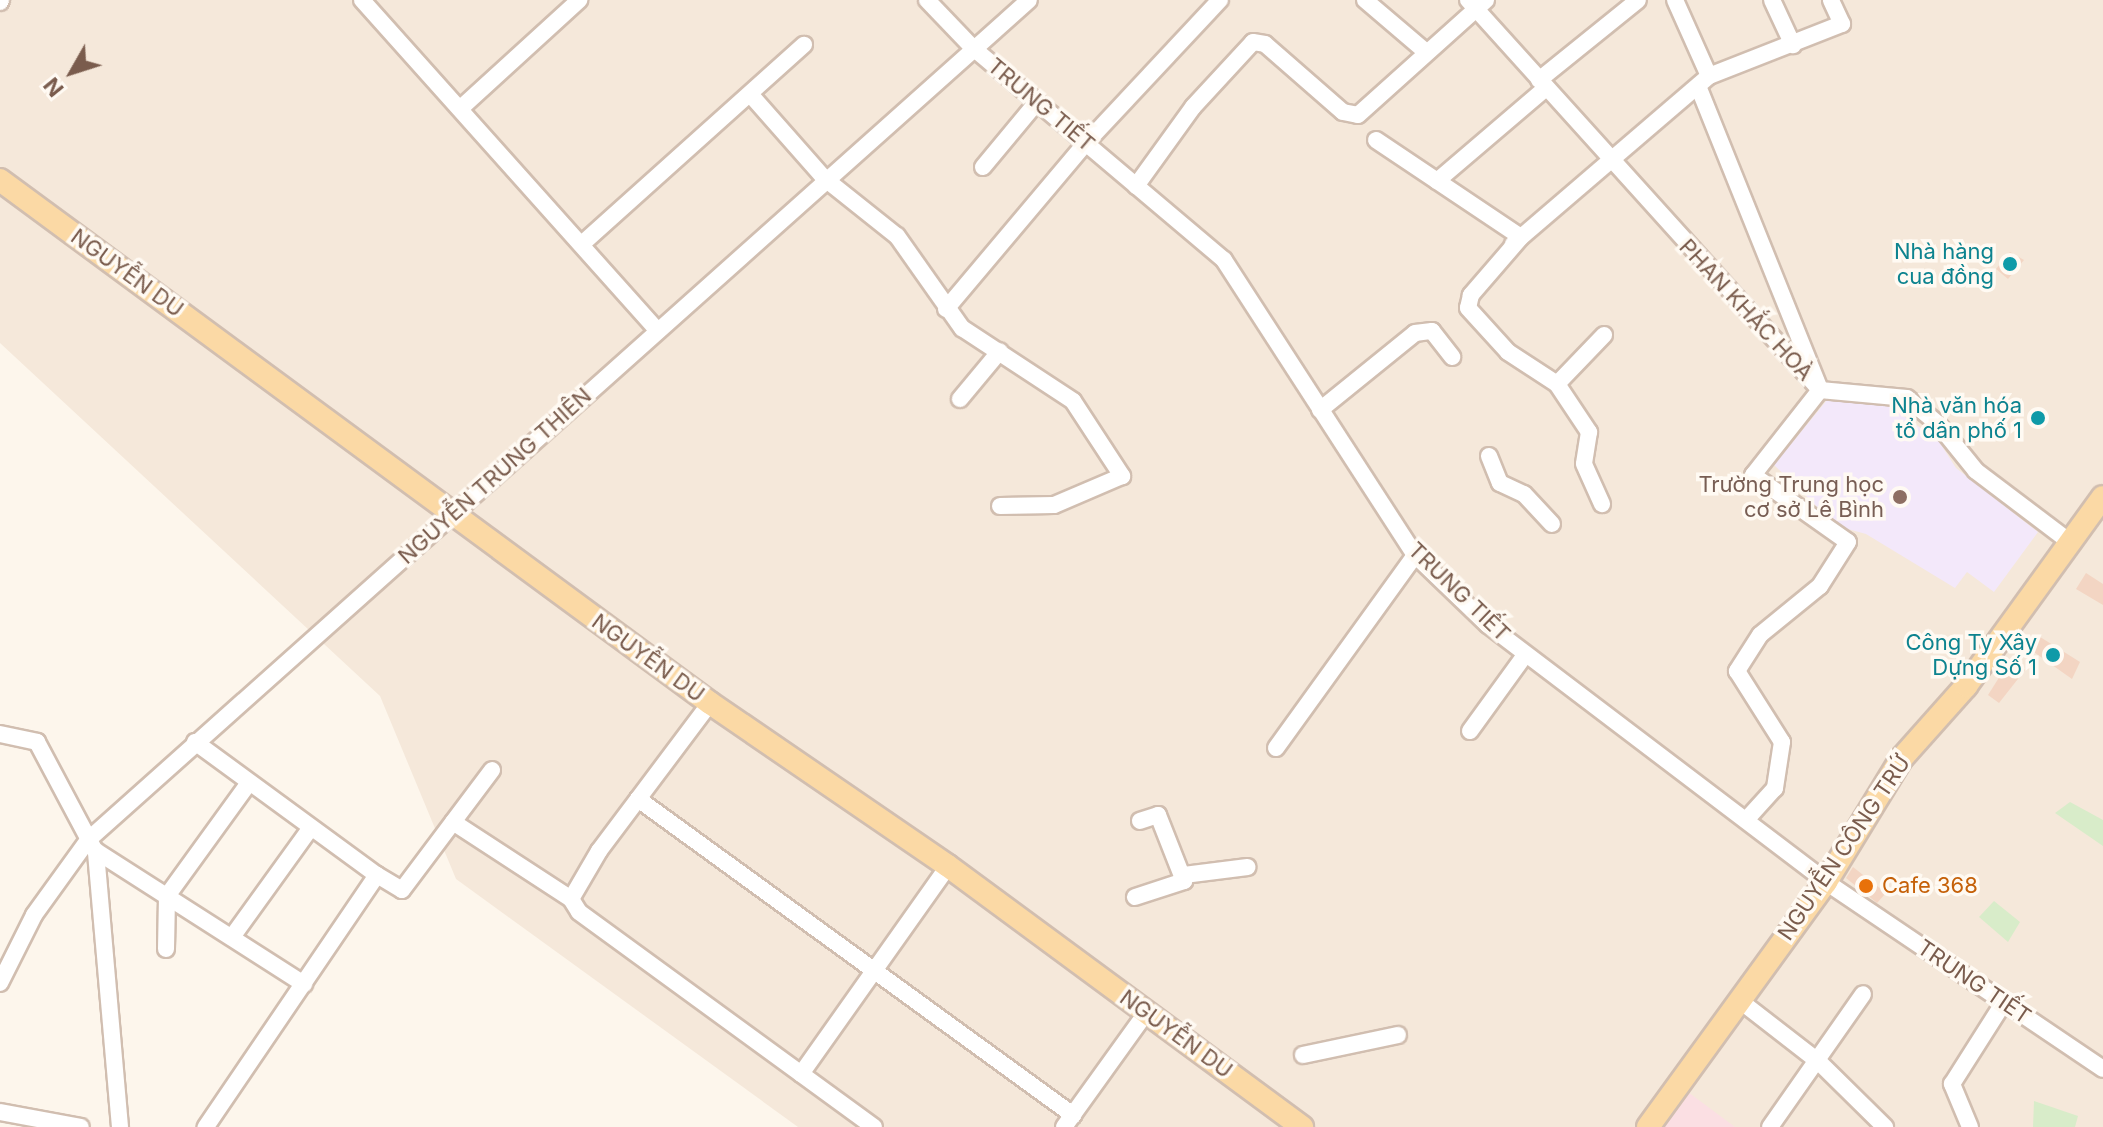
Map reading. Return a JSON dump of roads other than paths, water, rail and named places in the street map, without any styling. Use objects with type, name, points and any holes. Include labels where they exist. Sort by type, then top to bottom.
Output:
[{"type":"main road","name":"NGUYỄN DU","points":[[0,180],[450,515],[710,703],[948,866],[1302,1127]]},
{"type":"main road","name":"NGUYỄN CÔNG TRỨ","points":[[1648,1127],[1826,882],[1901,759],[1966,686],[2070,542],[2100,506]]},
{"type":"street","points":[[362,0],[462,107],[656,329]]},
{"type":"street","points":[[462,107],[579,0]]},
{"type":"street","name":"TRUNG TIẾT","points":[[927,0],[972,47],[1224,260],[1415,555],[1525,655],[1826,882],[2103,1069]]},
{"type":"street","name":"NGUYỄN TRUNG THIÊN","points":[[0,983],[34,915],[92,846],[195,742],[824,178],[1029,0]]},
{"type":"street","points":[[946,309],[1086,143],[1219,0]]},
{"type":"street","points":[[1365,0],[1426,52]]},
{"type":"street","points":[[1437,181],[1638,0]]},
{"type":"street","points":[[1675,0],[1820,390],[1753,475],[1848,542],[1820,586],[1760,635],[1737,671],[1782,742],[1775,788],[1746,820]]},
{"type":"street","points":[[1772,0],[1793,45]]},
{"type":"street","points":[[1494,261],[1704,81],[1842,24],[1831,0]]},
{"type":"street","points":[[1136,186],[1193,107],[1253,42],[1265,44],[1354,115],[1372,108],[1476,3]]},
{"type":"street","name":"PHAN KHẮC HOÀ","points":[[1476,3],[1610,161],[1820,390],[1907,398],[1938,424],[1976,471],[2070,542]]},
{"type":"street","points":[[583,243],[804,45]]},
{"type":"street","points":[[750,94],[824,178],[897,236],[962,328],[1073,401],[1122,476],[1054,505],[1000,506]]},
{"type":"street","points":[[983,167],[1037,102]]},
{"type":"street","points":[[1376,140],[1521,237]]},
{"type":"street","points":[[1521,237],[1471,295],[1468,308],[1508,352],[1557,384],[1589,432],[1584,464],[1602,504]]},
{"type":"street","points":[[1320,410],[1415,333],[1432,331],[1452,357]]},
{"type":"street","points":[[1557,384],[1604,335]]},
{"type":"street","points":[[960,399],[1000,351]]},
{"type":"street","points":[[1489,456],[1500,483],[1530,499],[1552,524]]},
{"type":"street","points":[[1276,748],[1415,555]]},
{"type":"street","points":[[1470,731],[1525,655]]},
{"type":"street","points":[[571,899],[638,799],[710,703]]},
{"type":"street","points":[[0,734],[37,742],[92,846],[120,1127]]},
{"type":"street","points":[[195,742],[310,829],[402,890],[492,770]]},
{"type":"street","points":[[166,949],[167,896],[248,784]]},
{"type":"street","points":[[638,799],[1068,1121],[1146,1013]]},
{"type":"street","points":[[1135,897],[1184,881],[1158,815],[1140,821]]},
{"type":"street","points":[[453,822],[571,899],[579,912],[874,1127]]},
{"type":"street","points":[[232,937],[310,829]]},
{"type":"street","points":[[92,846],[304,984]]},
{"type":"street","points":[[801,1074],[948,866]]},
{"type":"street","points":[[1184,875],[1247,867]]},
{"type":"street","points":[[206,1127],[377,875]]},
{"type":"street","points":[[1770,1127],[1819,1062],[1863,994]]},
{"type":"street","points":[[1739,1000],[1819,1062],[1870,1120],[1885,1127]]},
{"type":"street","points":[[1970,1127],[1952,1084],[2004,1002]]},
{"type":"street","points":[[1303,1055],[1398,1035]]},
{"type":"street","points":[[0,1112],[81,1127]]},
{"type":"place","name":"Nhà hàng cua đồng","points":[[2010,264]]},
{"type":"place","name":"Nhà văn hóa tổ dân phố 1","points":[[2038,418]]},
{"type":"place","name":"Trường Trung học cơ sở Lê Bình","points":[[1900,497]]},
{"type":"place","name":"Công Ty Xây Dựng Số 1","points":[[2053,655]]},
{"type":"place","name":"Cafe 368","points":[[1866,886]]}]
